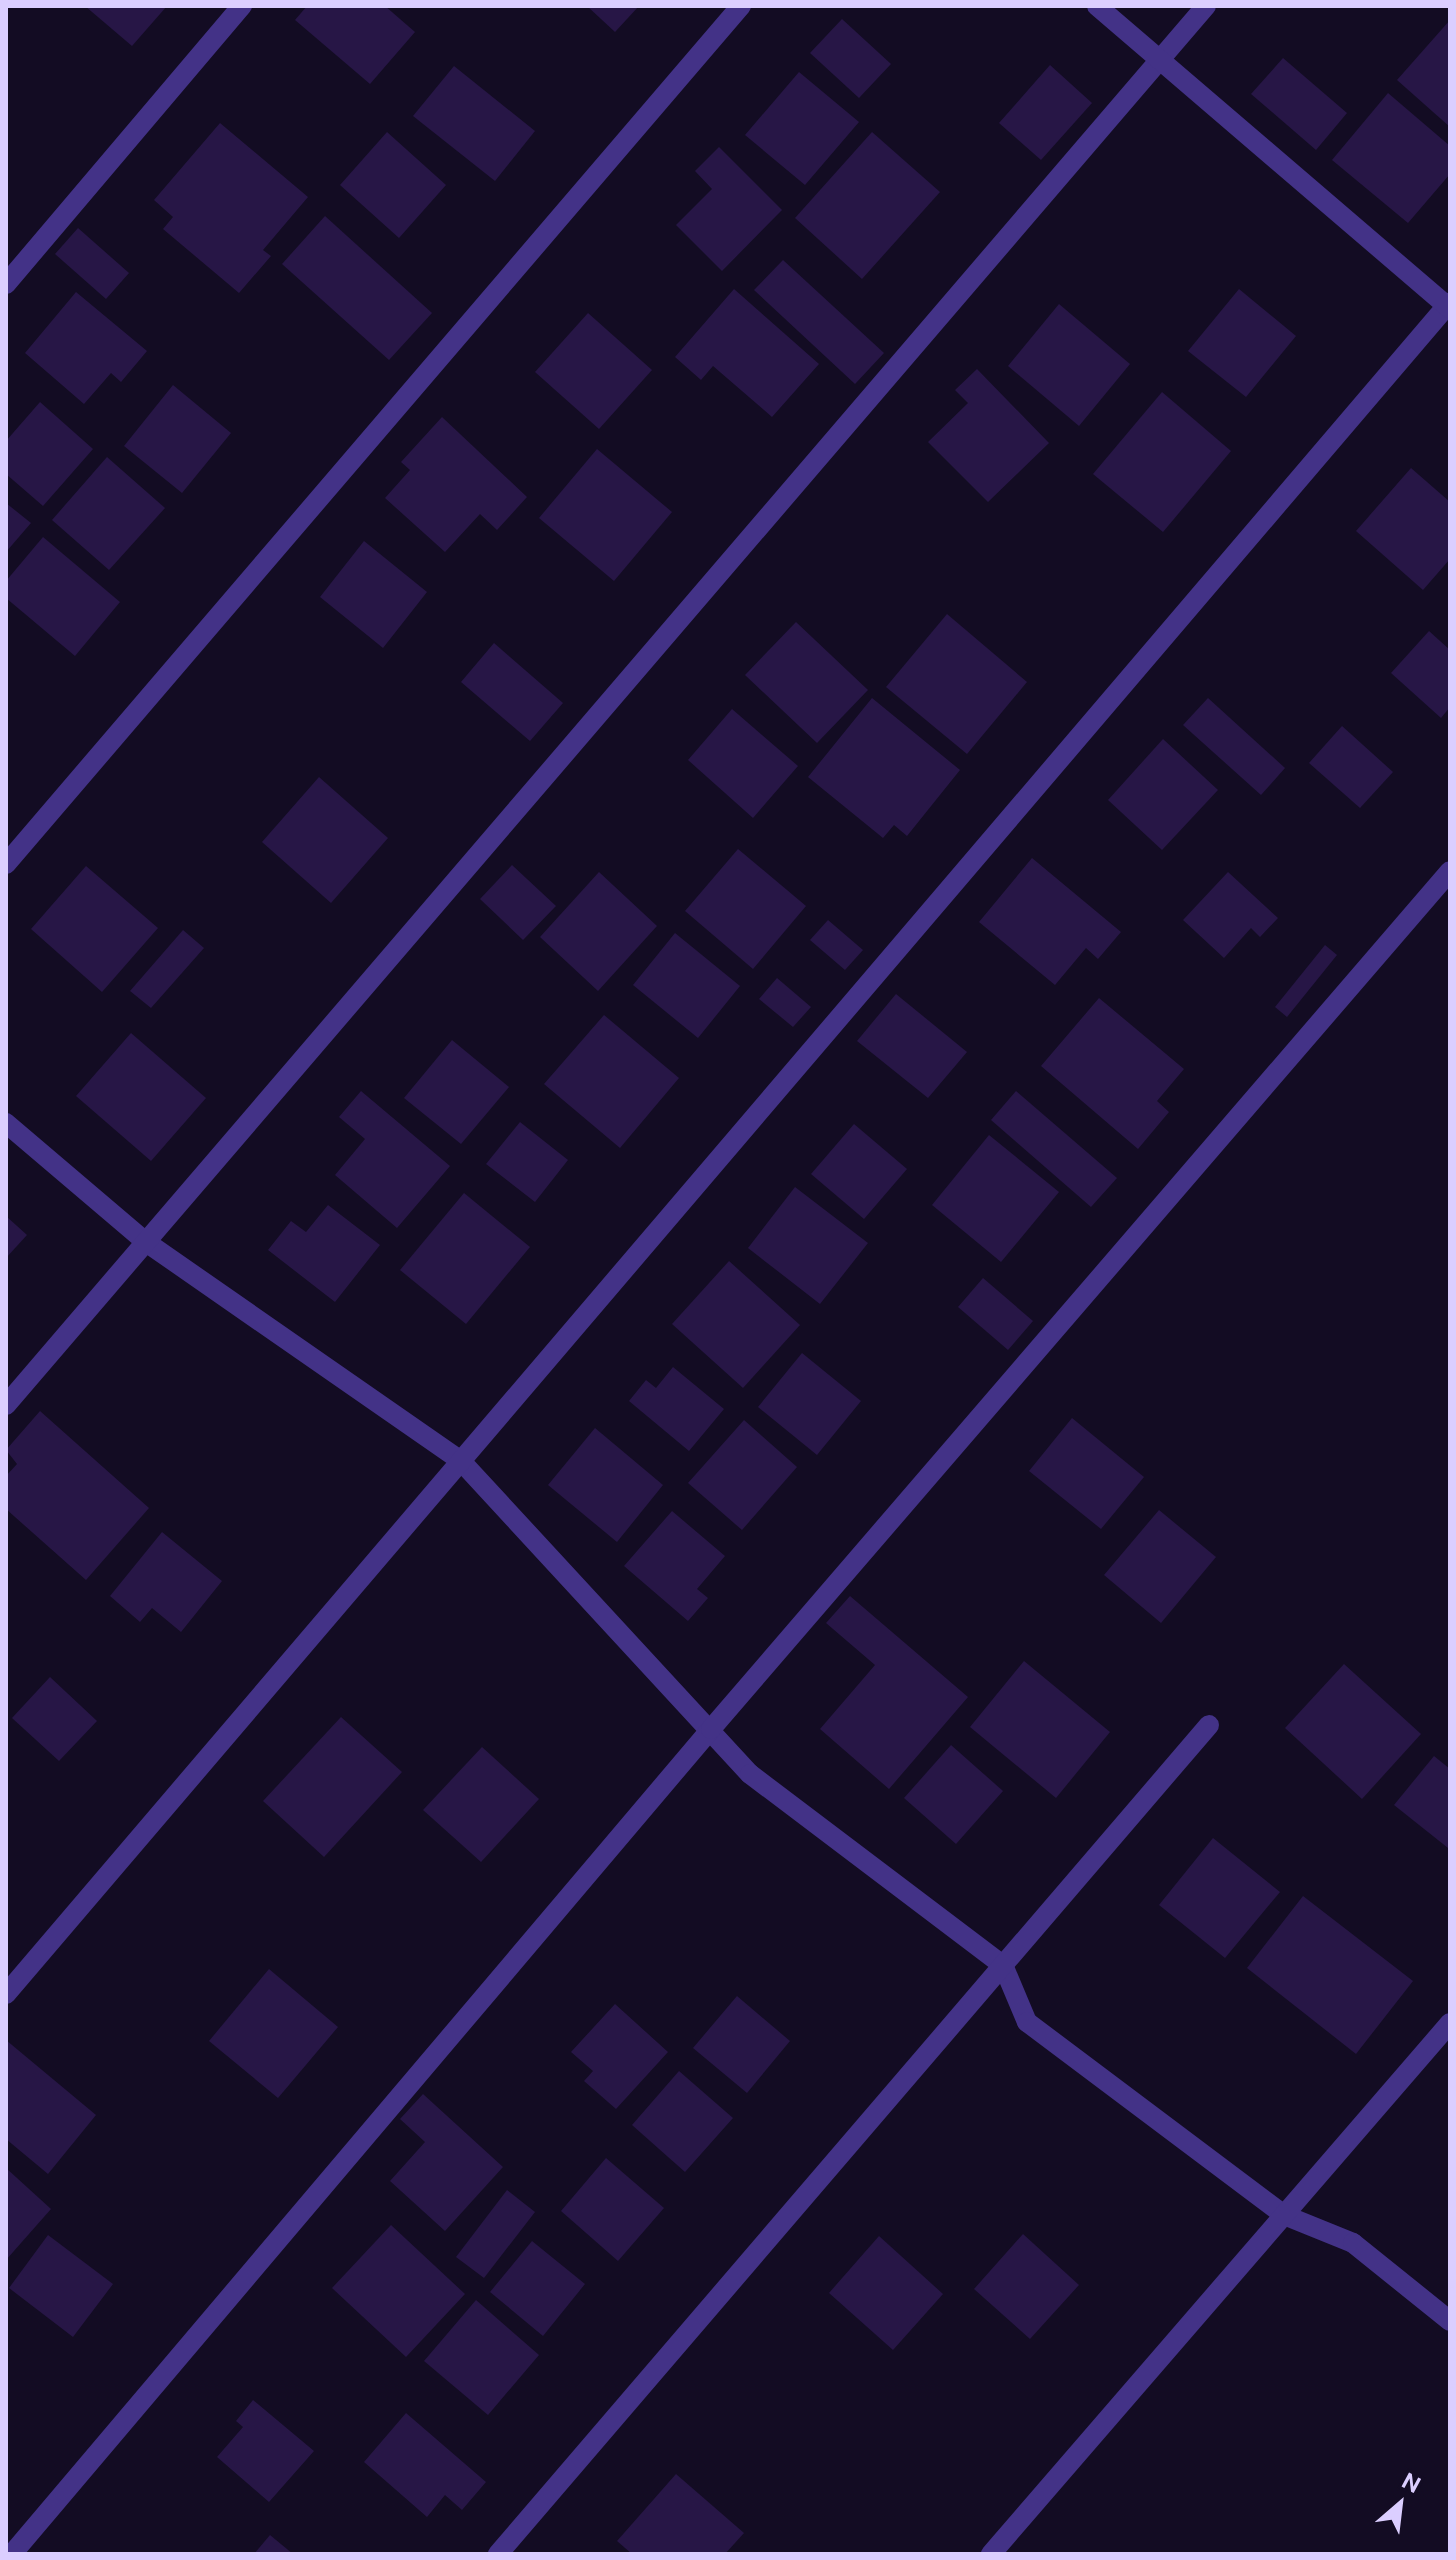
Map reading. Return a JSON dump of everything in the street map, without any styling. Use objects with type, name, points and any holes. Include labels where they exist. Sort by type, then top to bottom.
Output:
[{"type":"street","points":[[6,284],[242,6]]},
{"type":"street","points":[[6,864],[741,6]]},
{"type":"street","points":[[6,1994],[1449,306],[1097,6]]},
{"type":"street","points":[[6,1405],[1206,6]]},
{"type":"street","points":[[12,2554],[711,1729],[1450,871]]},
{"type":"street","points":[[6,1123],[146,1242],[461,1461],[750,1774],[1003,1965],[1027,2022],[1284,2215],[1353,2243],[1450,2321]]},
{"type":"street","points":[[498,2554],[1209,1725]]},
{"type":"street","points":[[991,2554],[1450,2023]]},
{"type":"building","points":[[85,6],[167,6],[132,46]]},
{"type":"building","points":[[307,6],[385,6],[415,32],[370,84],[295,20]]},
{"type":"building","points":[[587,6],[639,6],[615,32]]},
{"type":"building","points":[[842,19],[891,64],[859,98],[810,53]]},
{"type":"building","points":[[1450,20],[1450,127],[1397,80]]},
{"type":"building","points":[[1283,58],[1347,113],[1316,150],[1251,94]]},
{"type":"building","points":[[1050,65],[1092,103],[1041,160],[999,123]]},
{"type":"building","points":[[454,66],[535,131],[495,181],[413,116]]},
{"type":"building","points":[[799,72],[859,122],[805,185],[745,135]]},
{"type":"building","points":[[1388,93],[1450,146],[1450,174],[1408,223],[1332,160]]},
{"type":"building","points":[[220,123],[308,197],[263,250],[271,256],[239,293],[163,229],[173,217],[154,200]]},
{"type":"building","points":[[387,132],[446,185],[399,238],[340,185]]},
{"type":"building","points":[[872,132],[940,192],[862,279],[795,218]]},
{"type":"building","points":[[719,147],[782,210],[722,271],[676,225],[712,189],[695,171]]},
{"type":"building","points":[[325,216],[432,313],[389,360],[282,264]]},
{"type":"building","points":[[78,228],[129,273],[106,299],[55,254]]},
{"type":"building","points":[[783,260],[884,353],[855,384],[754,290]]},
{"type":"building","points":[[734,289],[819,364],[772,417],[713,366],[701,380],[675,357]]},
{"type":"building","points":[[1239,289],[1296,336],[1246,397],[1188,351]]},
{"type":"building","points":[[76,292],[147,351],[121,382],[111,373],[84,404],[25,353]]},
{"type":"building","points":[[1059,304],[1130,364],[1079,426],[1008,366]]},
{"type":"building","points":[[588,313],[652,370],[599,429],[535,372]]},
{"type":"building","points":[[977,369],[1049,443],[988,502],[928,442],[968,403],[955,390]]},
{"type":"building","points":[[173,385],[231,433],[182,493],[124,446]]},
{"type":"building","points":[[1162,392],[1231,451],[1163,532],[1093,474]]},
{"type":"building","points":[[40,402],[93,449],[43,506],[6,474],[6,441]]},
{"type":"building","points":[[442,417],[527,497],[497,530],[480,514],[445,552],[385,498],[410,470],[401,462]]},
{"type":"building","points":[[597,449],[672,512],[614,581],[539,518]]},
{"type":"building","points":[[107,457],[165,508],[109,570],[52,520]]},
{"type":"building","points":[[1411,468],[1450,502],[1450,559],[1423,590],[1356,531]]},
{"type":"building","points":[[6,503],[31,523],[6,552]]},
{"type":"building","points":[[43,537],[120,602],[75,656],[6,598],[6,581]]},
{"type":"building","points":[[364,541],[427,592],[383,648],[320,597]]},
{"type":"building","points":[[947,614],[1027,682],[967,754],[886,687]]},
{"type":"building","points":[[796,622],[868,690],[817,743],[745,675]]},
{"type":"building","points":[[1429,631],[1450,650],[1450,707],[1441,718],[1391,673]]},
{"type":"building","points":[[494,643],[563,703],[530,741],[461,682]]},
{"type":"building","points":[[872,698],[960,770],[907,836],[894,825],[883,838],[808,777]]},
{"type":"building","points":[[1208,698],[1285,768],[1261,795],[1183,725]]},
{"type":"building","points":[[732,709],[798,766],[753,818],[688,760]]},
{"type":"building","points":[[1342,726],[1393,772],[1360,808],[1309,763]]},
{"type":"building","points":[[1163,739],[1218,790],[1162,850],[1108,800]]},
{"type":"building","points":[[319,777],[388,838],[331,903],[262,842]]},
{"type":"building","points":[[738,849],[806,906],[753,969],[685,911]]},
{"type":"building","points":[[1032,858],[1121,932],[1098,959],[1086,948],[1055,985],[979,922]]},
{"type":"building","points":[[512,865],[556,906],[523,940],[480,899]]},
{"type":"building","points":[[86,866],[158,928],[102,992],[31,929]]},
{"type":"building","points":[[599,872],[657,926],[598,991],[540,937]]},
{"type":"building","points":[[1228,872],[1278,918],[1260,937],[1251,928],[1224,958],[1183,920]]},
{"type":"building","points":[[828,920],[863,950],[845,970],[810,940]]},
{"type":"building","points":[[183,930],[204,948],[151,1008],[130,991]]},
{"type":"building","points":[[675,933],[740,986],[698,1038],[633,985]]},
{"type":"building","points":[[1325,945],[1337,955],[1287,1017],[1275,1007]]},
{"type":"building","points":[[777,978],[811,1007],[793,1027],[759,999]]},
{"type":"building","points":[[896,994],[967,1052],[928,1098],[857,1041]]},
{"type":"building","points":[[1099,998],[1184,1069],[1157,1101],[1169,1112],[1138,1149],[1041,1066]]},
{"type":"building","points":[[604,1015],[679,1078],[620,1148],[544,1084]]},
{"type":"building","points":[[131,1033],[206,1098],[151,1161],[76,1096]]},
{"type":"building","points":[[452,1040],[509,1087],[461,1144],[404,1098]]},
{"type":"building","points":[[361,1091],[450,1166],[397,1228],[335,1175],[365,1139],[339,1117]]},
{"type":"building","points":[[1016,1091],[1117,1178],[1091,1207],[991,1120]]},
{"type":"building","points":[[520,1122],[568,1160],[535,1202],[486,1164]]},
{"type":"building","points":[[854,1124],[907,1169],[864,1219],[811,1174]]},
{"type":"building","points":[[989,1135],[1059,1192],[1001,1262],[932,1205]]},
{"type":"building","points":[[795,1187],[868,1243],[820,1304],[748,1248]]},
{"type":"building","points":[[464,1193],[530,1247],[466,1324],[400,1270]]},
{"type":"building","points":[[328,1205],[380,1245],[335,1302],[268,1250],[291,1221],[306,1232]]},
{"type":"building","points":[[6,1216],[27,1235],[6,1258]]},
{"type":"building","points":[[729,1261],[800,1325],[743,1388],[672,1324]]},
{"type":"building","points":[[983,1278],[1033,1321],[1008,1350],[958,1307]]},
{"type":"building","points":[[802,1353],[861,1401],[817,1455],[758,1407]]},
{"type":"building","points":[[673,1367],[724,1409],[689,1451],[629,1401],[646,1380],[656,1388]]},
{"type":"building","points":[[40,1411],[149,1508],[86,1580],[6,1509],[6,1476],[17,1464],[6,1450]]},
{"type":"building","points":[[1072,1418],[1144,1477],[1101,1529],[1029,1471]]},
{"type":"building","points":[[744,1420],[797,1467],[742,1530],[688,1483]]},
{"type":"building","points":[[595,1428],[663,1485],[617,1542],[548,1485]]},
{"type":"building","points":[[1159,1510],[1216,1557],[1161,1623],[1104,1575]]},
{"type":"building","points":[[672,1511],[725,1556],[697,1589],[708,1598],[688,1621],[624,1566]]},
{"type":"building","points":[[162,1532],[222,1581],[181,1632],[152,1608],[140,1622],[110,1596]]},
{"type":"building","points":[[850,1596],[968,1697],[889,1789],[820,1729],[875,1665],[826,1623]]},
{"type":"building","points":[[1024,1661],[1110,1732],[1056,1798],[970,1727]]},
{"type":"building","points":[[1344,1664],[1421,1734],[1362,1799],[1285,1728]]},
{"type":"building","points":[[50,1677],[97,1721],[59,1761],[12,1718]]},
{"type":"building","points":[[341,1717],[402,1772],[324,1857],[263,1801]]},
{"type":"building","points":[[951,1745],[1003,1791],[956,1844],[904,1798]]},
{"type":"building","points":[[482,1747],[539,1799],[481,1862],[423,1810]]},
{"type":"building","points":[[1434,1756],[1450,1769],[1448,1848],[1394,1805]]},
{"type":"building","points":[[1213,1838],[1280,1892],[1225,1958],[1159,1905]]},
{"type":"building","points":[[1303,1896],[1413,1981],[1356,2054],[1247,1968]]},
{"type":"building","points":[[269,1969],[338,2027],[278,2098],[209,2041]]},
{"type":"building","points":[[737,1996],[790,2041],[747,2093],[693,2048]]},
{"type":"building","points":[[615,2004],[668,2052],[616,2109],[584,2081],[593,2071],[571,2052]]},
{"type":"building","points":[[6,2040],[96,2115],[48,2174],[6,2139]]},
{"type":"building","points":[[679,2071],[733,2118],[685,2172],[632,2125]]},
{"type":"building","points":[[423,2094],[503,2167],[445,2231],[390,2181],[425,2142],[400,2119]]},
{"type":"building","points":[[606,2158],[664,2208],[618,2261],[561,2211]]},
{"type":"building","points":[[6,2168],[51,2209],[6,2260]]},
{"type":"building","points":[[507,2190],[535,2212],[484,2278],[456,2257]]},
{"type":"building","points":[[391,2225],[465,2294],[406,2357],[332,2288]]},
{"type":"building","points":[[1023,2234],[1079,2285],[1030,2339],[974,2289]]},
{"type":"building","points":[[48,2235],[113,2284],[73,2337],[9,2288]]},
{"type":"building","points":[[879,2236],[943,2294],[893,2350],[829,2293]]},
{"type":"building","points":[[532,2241],[585,2284],[543,2336],[490,2292]]},
{"type":"building","points":[[476,2300],[539,2355],[488,2415],[424,2361]]},
{"type":"building","points":[[253,2400],[314,2451],[269,2502],[217,2457],[243,2427],[236,2421]]},
{"type":"building","points":[[406,2413],[486,2482],[462,2510],[445,2495],[427,2517],[364,2462]]},
{"type":"building","points":[[676,2474],[744,2533],[725,2554],[632,2554],[617,2541]]},
{"type":"building","points":[[270,2535],[293,2554],[254,2554]]}]
